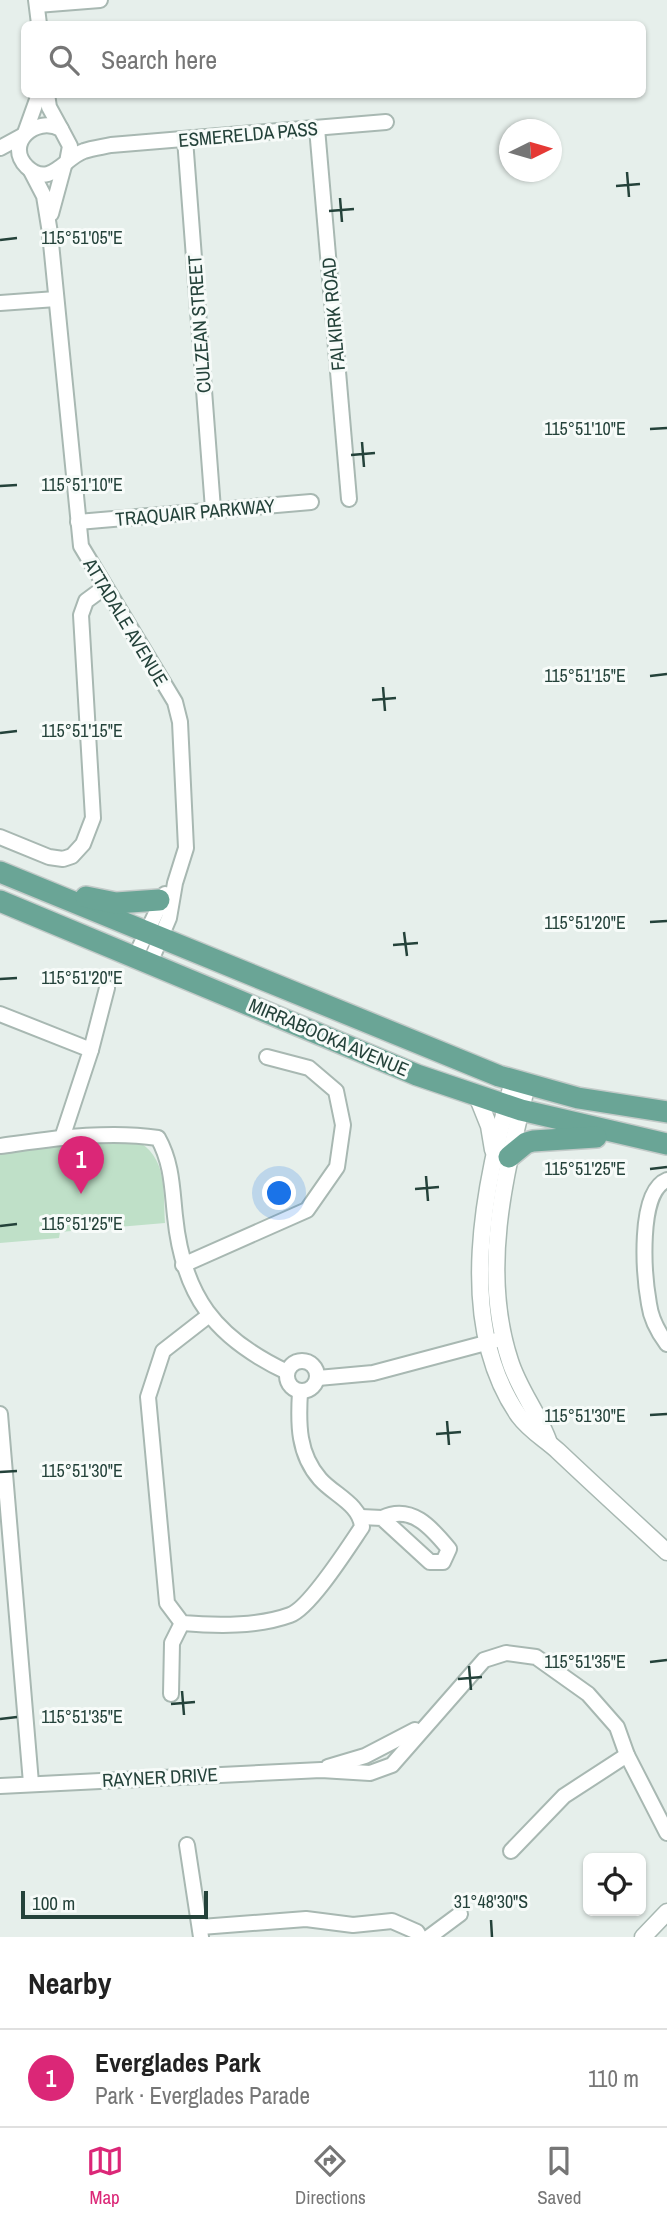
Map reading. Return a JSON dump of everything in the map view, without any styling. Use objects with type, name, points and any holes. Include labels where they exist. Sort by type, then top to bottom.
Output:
[{"type":"main road","name":"MIRRABOOKA AVENUE","points":[[0,872],[520,1083],[578,1098],[667,1112]]},
{"type":"main road","points":[[33,885],[116,903],[159,900]]},
{"type":"main road","name":"MIRRABOOKA AVENUE","points":[[0,901],[417,1075],[514,1108],[667,1144]]},
{"type":"main road","points":[[501,1156],[533,1141],[626,1136]]},
{"type":"street","points":[[39,21],[37,3],[100,0]]},
{"type":"street","points":[[27,166],[19,148],[38,98]]},
{"type":"street","points":[[0,158],[45,175],[66,164],[70,146],[49,107],[48,98]]},
{"type":"street","name":"ESMERELDA PASS","points":[[66,164],[82,151],[111,145],[386,122]]},
{"type":"street","points":[[0,148],[38,125],[46,124],[61,130]]},
{"type":"street","name":"FALKIRK ROAD","points":[[317,128],[349,499]]},
{"type":"street","name":"ESMERELDA PASS","points":[[61,130],[80,140],[111,145]]},
{"type":"street","name":"CULZEAN STREET","points":[[185,139],[213,509]]},
{"type":"street","name":"ATTADALE AVENUE","points":[[50,233],[51,208],[66,164]]},
{"type":"street","name":"ATTADALE AVENUE","points":[[27,166],[44,196],[50,233],[81,546],[175,702],[180,723],[186,848],[175,883],[169,918],[154,935]]},
{"type":"street","points":[[0,303],[57,299]]},
{"type":"street","name":"TRAQUAIR PARKWAY","points":[[78,522],[312,502]]},
{"type":"street","points":[[0,837],[49,857],[63,859],[83,844],[94,809],[81,614],[86,601],[105,587]]},
{"type":"street","name":"ATTADALE AVENUE","points":[[143,960],[154,935],[159,900],[175,883]]},
{"type":"street","points":[[62,1138],[92,1050],[107,988]]},
{"type":"street","points":[[0,1014],[92,1050]]},
{"type":"street","points":[[183,1265],[307,1210],[337,1167],[343,1125],[336,1091],[309,1068],[268,1056]]},
{"type":"street","points":[[520,1083],[501,1156],[496,1341],[550,1443],[667,1552]]},
{"type":"street","points":[[477,1096],[501,1156]]},
{"type":"street","points":[[0,1146],[62,1138],[136,1135],[158,1138],[169,1157],[178,1248],[183,1265],[208,1317],[244,1350],[287,1372],[291,1387],[300,1392],[310,1390],[318,1378],[316,1368],[308,1362],[293,1364],[287,1372]]},
{"type":"street","points":[[667,1180],[654,1188],[650,1197],[646,1251],[649,1306],[655,1325],[667,1344]]},
{"type":"street","points":[[208,1317],[163,1351],[148,1397],[167,1603],[182,1623],[225,1626],[293,1615],[333,1571],[362,1527],[356,1508],[320,1479],[310,1464],[299,1431],[300,1392]]},
{"type":"street","points":[[318,1378],[373,1373],[496,1341]]},
{"type":"street","points":[[0,1414],[31,1783]]},
{"type":"street","points":[[361,1517],[382,1518]]},
{"type":"street","points":[[171,1694],[173,1643],[182,1623]]},
{"type":"street","name":"RAYNER DRIVE","points":[[0,1787],[31,1783],[321,1770],[365,1756],[405,1737],[434,1718],[484,1660],[506,1653],[536,1657],[588,1694],[617,1727],[627,1755],[667,1833]]},
{"type":"street","points":[[511,1851],[564,1796],[627,1755]]},
{"type":"street","points":[[187,1845],[201,1932],[306,1919],[353,1925],[392,1921],[417,1931],[420,1937]]},
{"type":"street","points":[[643,1937],[667,1912]]},
{"type":"street","points":[[429,1937],[460,1914]]},
{"type":"green space","points":[[135,1140],[153,1155],[162,1176],[165,1223],[60,1232],[59,1238],[0,1243],[0,1153],[63,1144]]},
{"type":"place","name":"Everglades Park","points":[[81,1194]]}]
